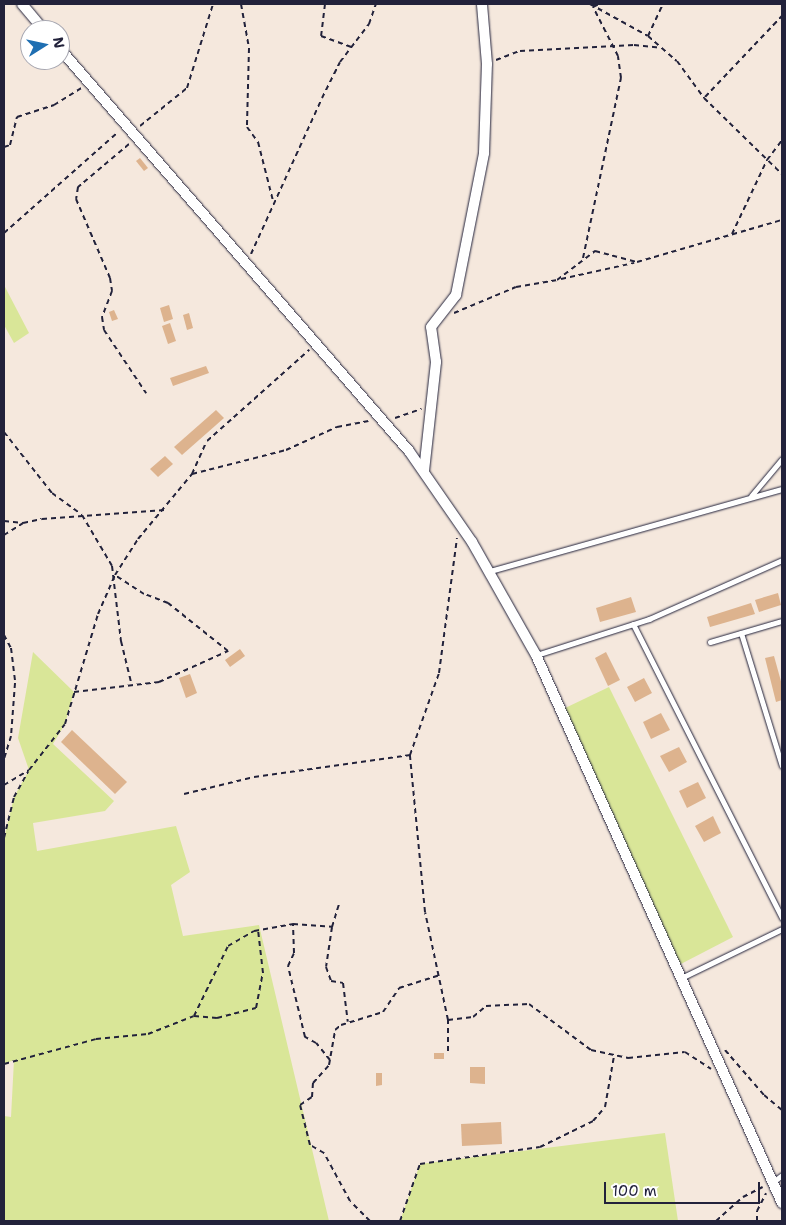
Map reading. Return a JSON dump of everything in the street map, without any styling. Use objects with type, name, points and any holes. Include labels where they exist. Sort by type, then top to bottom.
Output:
[{"type":"street","points":[[22,4],[36,20]]},
{"type":"street","points":[[424,471],[436,362],[431,327],[442,316],[456,295],[465,236],[480,182],[487,122],[487,64],[482,4]]},
{"type":"street","points":[[70,61],[424,471],[490,571],[536,655],[683,977],[782,1203]]},
{"type":"lane","points":[[751,496],[782,459]]},
{"type":"lane","points":[[490,571],[751,496],[782,489]]},
{"type":"lane","points":[[536,655],[633,624],[782,560]]},
{"type":"lane","points":[[710,642],[782,621]]},
{"type":"lane","points":[[633,624],[782,918]]},
{"type":"lane","points":[[741,633],[782,766]]},
{"type":"lane","points":[[683,977],[782,929]]},
{"type":"lane","points":[[773,1182],[782,1175]]},
{"type":"path","points":[[4,233],[188,88],[213,4]]},
{"type":"path","points":[[241,4],[249,48],[247,127],[258,142],[273,201]]},
{"type":"path","points":[[325,4],[321,36],[352,47]]},
{"type":"path","points":[[249,269],[251,251],[322,98],[352,47],[369,24],[376,4]]},
{"type":"path","points":[[583,258],[621,78],[613,46],[590,4]]},
{"type":"path","points":[[593,8],[599,4]]},
{"type":"path","points":[[648,36],[663,4]]},
{"type":"path","points":[[593,8],[648,36],[686,69],[704,98],[782,174]]},
{"type":"path","points":[[704,98],[782,16]]},
{"type":"path","points":[[487,64],[520,51],[613,46],[662,48]]},
{"type":"path","points":[[4,147],[10,144],[17,117],[54,105],[89,83]]},
{"type":"path","points":[[132,132],[78,187],[76,199],[110,278],[112,292],[102,316],[104,330],[146,393]]},
{"type":"path","points":[[731,236],[768,160],[782,140]]},
{"type":"path","points":[[442,316],[467,310],[516,287],[637,262],[782,220]]},
{"type":"path","points":[[557,280],[583,258],[595,251],[637,262]]},
{"type":"path","points":[[4,838],[14,797],[29,770],[65,724],[98,614],[115,574],[138,539],[165,510],[192,474],[207,441],[285,375],[314,344]]},
{"type":"path","points":[[192,474],[286,450],[357,421],[400,418],[431,404]]},
{"type":"path","points":[[4,432],[52,493],[82,515],[115,574],[121,641],[132,686]]},
{"type":"path","points":[[4,521],[24,523],[82,515],[165,510]]},
{"type":"path","points":[[4,535],[24,523]]},
{"type":"path","points":[[448,1051],[448,1020],[440,975],[425,912],[410,755],[439,673],[460,524]]},
{"type":"path","points":[[74,692],[159,682],[228,651],[168,603],[144,594],[115,574]]},
{"type":"path","points":[[4,635],[11,648],[15,683],[11,736],[4,759]]},
{"type":"path","points":[[184,794],[254,777],[410,755]]},
{"type":"path","points":[[4,785],[29,770]]},
{"type":"path","points":[[339,904],[332,927],[326,967],[331,981],[343,983],[348,1022]]},
{"type":"path","points":[[194,1016],[228,946],[258,930],[293,924],[332,927]]},
{"type":"path","points":[[293,924],[294,953],[288,972],[305,1036],[316,1042],[330,1060]]},
{"type":"path","points":[[4,1064],[96,1039],[148,1034],[194,1016],[218,1018],[256,1008],[263,973],[258,930]]},
{"type":"path","points":[[370,1221],[350,1201],[324,1154],[310,1145],[300,1105],[312,1097],[314,1083],[330,1060],[335,1030],[348,1022],[382,1012],[399,988],[440,975]]},
{"type":"path","points":[[448,1020],[473,1017],[486,1006],[529,1004],[591,1050],[614,1056],[685,1052],[715,1072]]},
{"type":"path","points":[[722,1047],[764,1096],[782,1110]]},
{"type":"path","points":[[400,1221],[420,1164],[540,1147],[593,1121],[605,1107],[614,1056]]},
{"type":"path","points":[[716,1221],[743,1197],[773,1182]]},
{"type":"path","points":[[757,1221],[757,1211],[773,1182]]},
{"type":"green space","points":[[4,285],[29,333],[14,343],[4,325]]},
{"type":"green space","points":[[33,652],[74,692],[65,724],[53,744],[114,801],[105,811],[33,823],[37,851],[176,826],[190,872],[171,885],[183,936],[259,925],[329,1221],[4,1221],[4,1116],[11,1117],[14,1060],[4,1064],[4,838],[14,797],[29,770],[18,738]]},
{"type":"green space","points":[[609,687],[733,937],[677,966],[561,710]]},
{"type":"green space","points":[[665,1133],[678,1221],[400,1221],[420,1164]]},
{"type":"building","points":[[140,158],[148,168],[144,171],[136,161]]},
{"type":"building","points":[[169,305],[173,319],[164,322],[160,308]]},
{"type":"building","points":[[114,310],[118,319],[112,321],[109,312]]},
{"type":"building","points":[[189,313],[193,328],[187,330],[183,315]]},
{"type":"building","points":[[170,323],[176,341],[168,344],[162,326]]},
{"type":"building","points":[[206,366],[209,373],[173,386],[170,378]]},
{"type":"building","points":[[216,410],[224,418],[182,455],[174,447]]},
{"type":"building","points":[[165,456],[173,464],[158,477],[150,469]]},
{"type":"building","points":[[778,593],[781,605],[759,612],[755,600]]},
{"type":"building","points":[[631,597],[636,612],[600,622],[596,608]]},
{"type":"building","points":[[751,603],[755,614],[710,627],[707,617]]},
{"type":"building","points":[[240,649],[245,656],[230,667],[225,660]]},
{"type":"building","points":[[606,652],[620,680],[608,686],[595,658]]},
{"type":"building","points":[[774,656],[782,685],[782,700],[776,702],[765,658]]},
{"type":"building","points":[[190,674],[197,693],[186,698],[179,678]]},
{"type":"building","points":[[644,678],[652,693],[635,702],[627,687]]},
{"type":"building","points":[[661,713],[670,730],[651,739],[643,722]]},
{"type":"building","points":[[72,730],[127,782],[115,794],[61,742]]},
{"type":"building","points":[[679,747],[687,762],[669,772],[660,756]]},
{"type":"building","points":[[698,782],[706,798],[687,808],[679,791]]},
{"type":"building","points":[[713,816],[721,833],[704,842],[695,826]]},
{"type":"building","points":[[434,1053],[444,1053],[444,1059],[434,1059]]},
{"type":"building","points":[[470,1067],[485,1067],[485,1084],[470,1083]]},
{"type":"building","points":[[376,1073],[382,1073],[382,1085],[376,1086]]},
{"type":"building","points":[[501,1122],[502,1144],[462,1146],[461,1124]]}]
